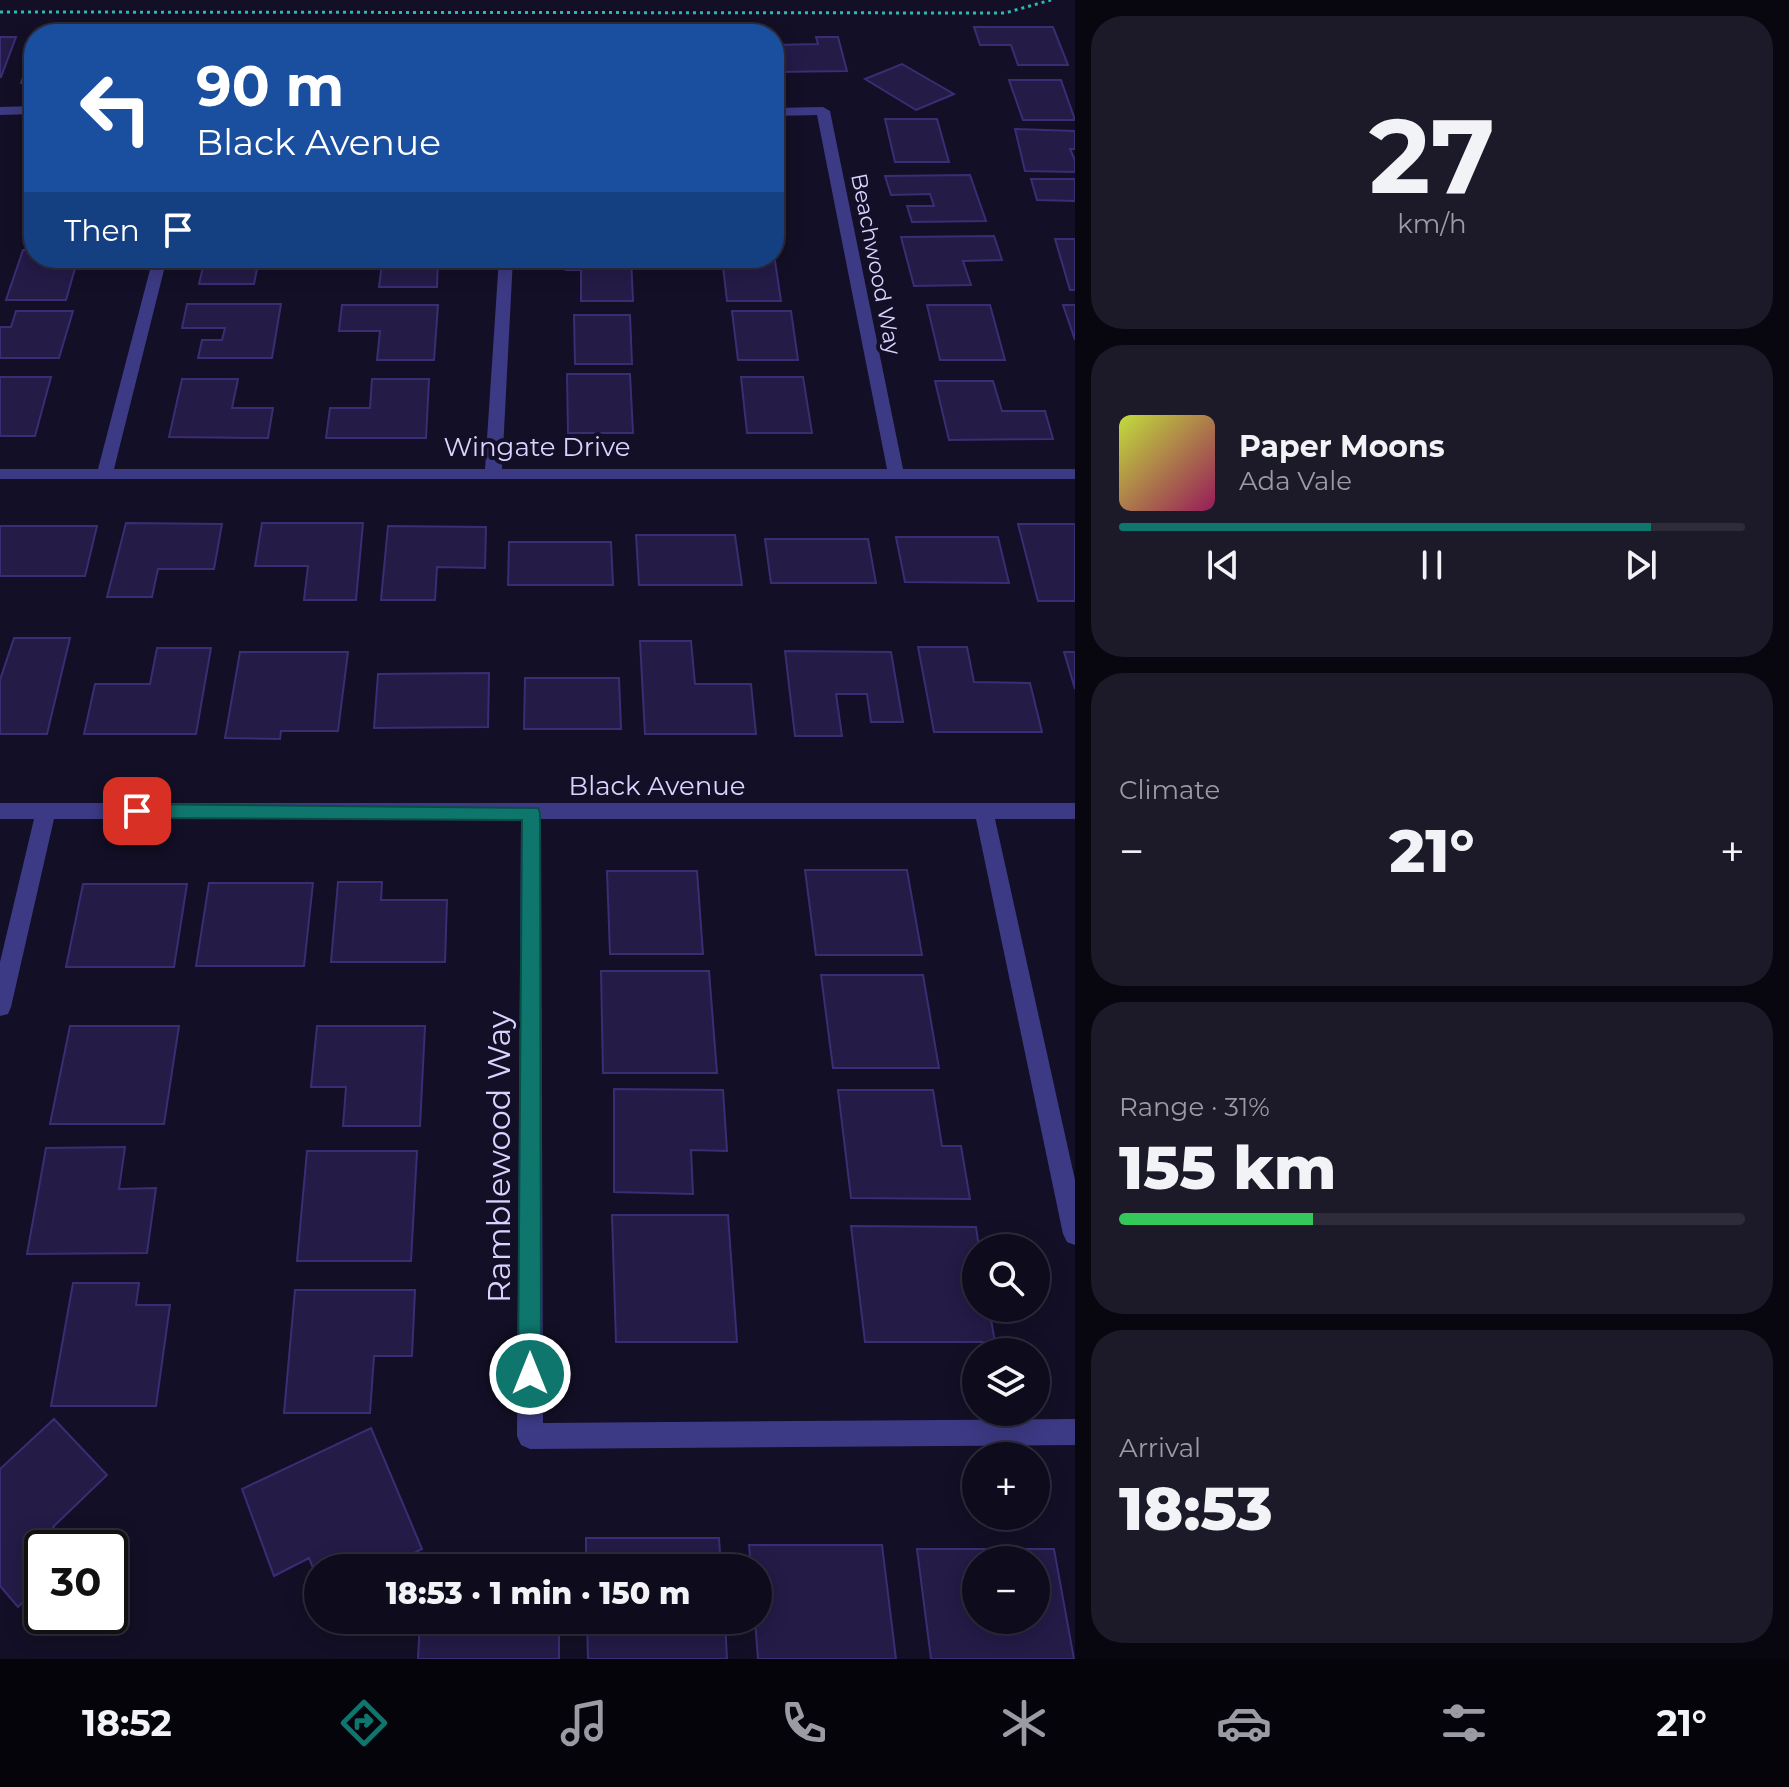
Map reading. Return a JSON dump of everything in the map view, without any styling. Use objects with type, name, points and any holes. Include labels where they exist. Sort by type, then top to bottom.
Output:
[{"type":"street","points":[[0,111],[24,110]]},
{"type":"street","name":"Beachwood Way","points":[[784,112],[823,111],[896,473]]},
{"type":"street","points":[[105,473],[157,268]]},
{"type":"street","points":[[493,473],[505,268]]},
{"type":"street","name":"Wingate Drive","points":[[0,474],[1075,474]]},
{"type":"street","name":"Black Avenue","points":[[0,811],[1075,811]]},
{"type":"street","points":[[0,1007],[46,811]]},
{"type":"street","points":[[984,812],[1075,1234]]},
{"type":"street","name":"Ramblewood Way","points":[[531,813],[530,1436],[1075,1432]]},
{"type":"path","points":[[0,12],[1005,13],[1051,0]]},
{"type":"building","points":[[974,27],[1053,27],[1068,65],[1018,65],[1011,45],[980,45]]},
{"type":"building","points":[[0,37],[16,37],[1,77],[0,77]]},
{"type":"building","points":[[816,37],[838,37],[847,71],[784,72],[784,45],[818,44]]},
{"type":"building","points":[[902,64],[954,94],[916,110],[865,79]]},
{"type":"building","points":[[1009,80],[1061,80],[1075,120],[1023,120]]},
{"type":"building","points":[[885,119],[937,119],[949,162],[895,162]]},
{"type":"building","points":[[1015,129],[1075,131],[1075,149],[1070,149],[1075,160],[1075,172],[1025,171]]},
{"type":"building","points":[[970,175],[986,221],[912,222],[907,206],[934,206],[930,194],[891,195],[885,176]]},
{"type":"building","points":[[1031,179],[1075,179],[1075,201],[1037,200]]},
{"type":"building","points":[[994,236],[1002,260],[963,261],[971,285],[914,286],[901,237]]},
{"type":"building","points":[[1055,239],[1075,239],[1075,290],[1070,290]]},
{"type":"building","points":[[23,250],[24,268],[75,268],[66,300],[6,300]]},
{"type":"building","points":[[203,268],[257,268],[254,284],[199,284]]},
{"type":"building","points":[[381,268],[438,268],[437,287],[379,287]]},
{"type":"building","points":[[631,268],[633,301],[581,301],[581,270],[566,270]]},
{"type":"building","points":[[723,268],[776,268],[781,301],[727,301]]},
{"type":"building","points":[[187,304],[281,304],[272,358],[198,358],[202,340],[222,340],[225,328],[182,328]]},
{"type":"building","points":[[342,305],[438,305],[434,360],[377,360],[380,331],[339,331]]},
{"type":"building","points":[[927,305],[990,305],[1005,360],[940,360]]},
{"type":"building","points":[[1063,305],[1075,305],[1075,340]]},
{"type":"building","points":[[16,311],[73,311],[59,358],[0,358],[0,327],[11,327]]},
{"type":"building","points":[[732,311],[791,311],[798,360],[738,360]]},
{"type":"building","points":[[574,315],[630,315],[632,364],[575,364]]},
{"type":"building","points":[[567,374],[630,374],[633,433],[568,433]]},
{"type":"building","points":[[0,377],[51,377],[35,436],[0,436]]},
{"type":"building","points":[[741,377],[803,377],[812,433],[747,433]]},
{"type":"building","points":[[182,379],[238,379],[232,408],[273,408],[268,438],[169,437]]},
{"type":"building","points":[[372,379],[429,379],[426,438],[326,438],[330,408],[370,408]]},
{"type":"building","points":[[935,381],[993,381],[1002,411],[1045,411],[1053,439],[949,440]]},
{"type":"building","points":[[126,523],[222,524],[214,569],[158,569],[152,597],[107,597]]},
{"type":"building","points":[[262,523],[363,523],[356,600],[304,600],[308,566],[255,566]]},
{"type":"building","points":[[1018,524],[1075,524],[1075,601],[1038,601]]},
{"type":"building","points":[[0,526],[97,526],[85,576],[0,576]]},
{"type":"building","points":[[388,526],[486,527],[485,568],[437,567],[435,600],[381,600]]},
{"type":"building","points":[[636,535],[735,535],[742,585],[639,585]]},
{"type":"building","points":[[896,537],[998,537],[1009,583],[905,582]]},
{"type":"building","points":[[765,539],[868,539],[876,583],[771,583]]},
{"type":"building","points":[[509,542],[611,542],[613,585],[508,585]]},
{"type":"building","points":[[14,638],[70,638],[47,734],[0,734],[0,680]]},
{"type":"building","points":[[640,641],[691,641],[695,684],[751,684],[756,734],[645,734]]},
{"type":"building","points":[[918,647],[967,647],[974,682],[1030,683],[1042,732],[934,732]]},
{"type":"building","points":[[157,648],[211,648],[196,734],[84,734],[95,684],[150,684]]},
{"type":"building","points":[[785,651],[891,652],[903,722],[871,722],[867,694],[836,694],[842,736],[795,736]]},
{"type":"building","points":[[240,652],[348,652],[338,731],[281,731],[280,739],[225,738]]},
{"type":"building","points":[[1064,652],[1075,652],[1075,689]]},
{"type":"building","points":[[489,673],[488,727],[374,728],[378,674]]},
{"type":"building","points":[[525,678],[619,678],[621,729],[524,729]]},
{"type":"building","points":[[805,870],[907,870],[922,955],[816,955]]},
{"type":"building","points":[[607,871],[697,871],[703,954],[610,954]]},
{"type":"building","points":[[338,882],[382,882],[381,900],[447,900],[445,962],[331,962]]},
{"type":"building","points":[[209,883],[313,883],[304,966],[196,966]]},
{"type":"building","points":[[83,884],[187,884],[174,967],[66,967]]},
{"type":"building","points":[[601,971],[709,971],[717,1073],[603,1073]]},
{"type":"building","points":[[821,975],[923,975],[939,1068],[833,1068]]},
{"type":"building","points":[[70,1026],[179,1026],[164,1124],[50,1124]]},
{"type":"building","points":[[317,1026],[425,1026],[420,1126],[343,1126],[346,1087],[311,1087]]},
{"type":"building","points":[[614,1089],[723,1090],[727,1151],[691,1150],[693,1194],[614,1192]]},
{"type":"building","points":[[838,1090],[933,1090],[942,1146],[961,1146],[970,1199],[851,1198]]},
{"type":"building","points":[[125,1147],[119,1189],[156,1188],[147,1253],[27,1254],[46,1148]]},
{"type":"building","points":[[307,1151],[417,1151],[411,1261],[297,1261]]},
{"type":"building","points":[[612,1215],[728,1215],[737,1342],[616,1342]]},
{"type":"building","points":[[851,1226],[976,1227],[977,1234],[962,1234],[962,1322],[991,1322],[994,1338],[962,1338],[962,1342],[865,1342]]},
{"type":"building","points":[[73,1283],[139,1283],[136,1305],[170,1305],[156,1406],[51,1406]]},
{"type":"building","points":[[295,1290],[415,1290],[412,1356],[374,1356],[370,1413],[284,1413]]},
{"type":"building","points":[[54,1419],[107,1475],[53,1527],[56,1530],[24,1530],[24,1601],[18,1607],[0,1586],[0,1469]]},
{"type":"building","points":[[371,1428],[422,1549],[412,1554],[304,1554],[304,1561],[274,1576],[242,1489]]},
{"type":"building","points":[[586,1538],[719,1538],[720,1554],[586,1554]]},
{"type":"building","points":[[749,1545],[882,1545],[896,1659],[758,1659],[756,1634],[772,1634],[772,1554],[750,1554]]},
{"type":"building","points":[[917,1549],[962,1549],[962,1634],[1050,1634],[1050,1549],[1054,1549],[1074,1659],[931,1659]]},
{"type":"building","points":[[419,1634],[559,1634],[559,1659],[418,1659]]},
{"type":"building","points":[[587,1634],[726,1634],[727,1659],[588,1659]]},
{"type":"route","points":[[137,811],[531,813],[530,1374]]}]
